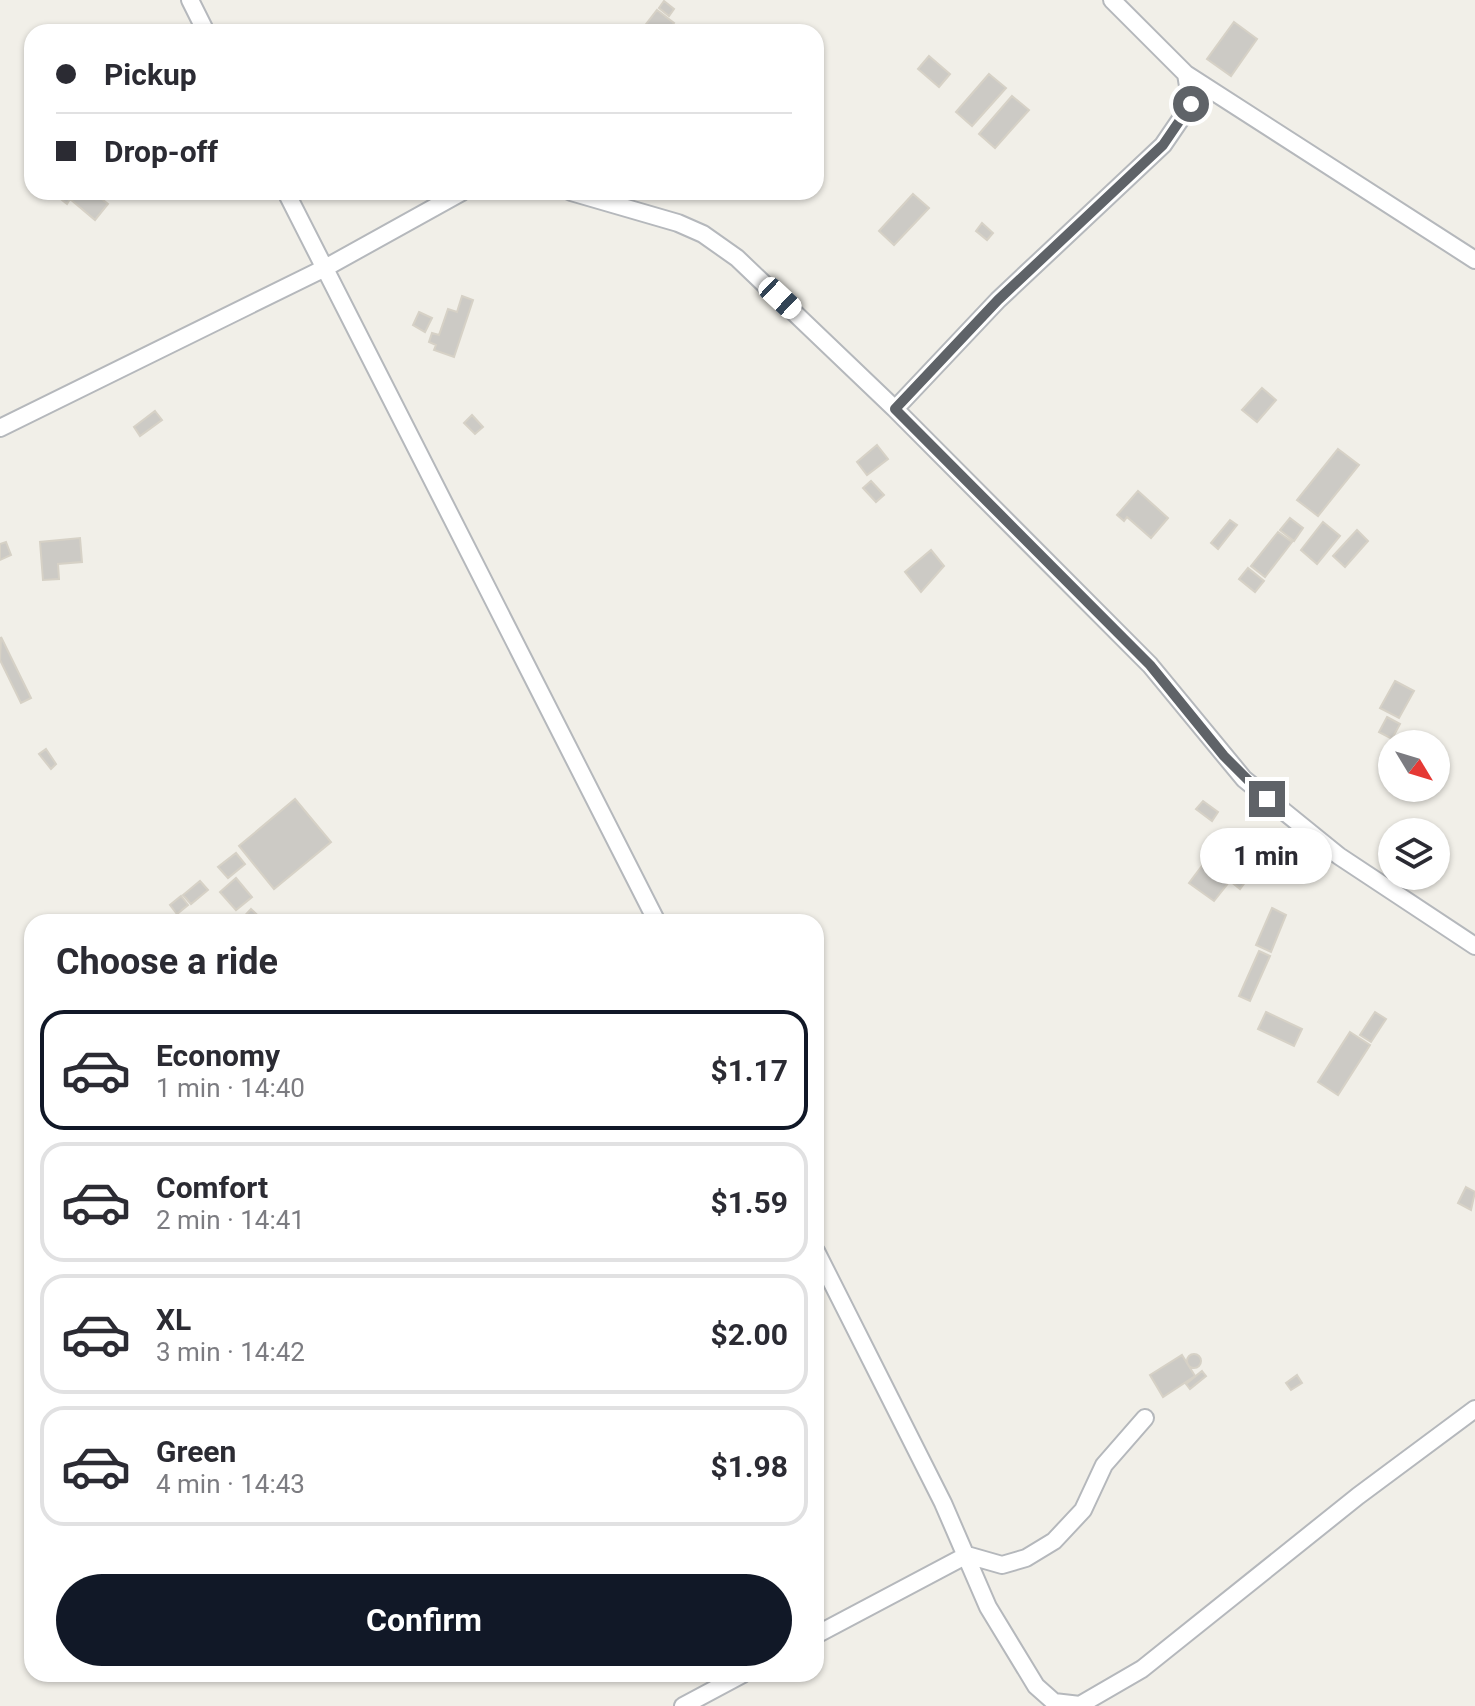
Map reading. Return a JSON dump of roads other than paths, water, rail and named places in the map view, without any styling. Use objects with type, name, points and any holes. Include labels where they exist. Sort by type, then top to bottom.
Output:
[{"type":"street","points":[[190,0],[202,24]]},
{"type":"street","points":[[1112,0],[1186,74],[1475,260]]},
{"type":"street","points":[[895,409],[998,300],[1163,145],[1191,104],[1186,74]]},
{"type":"street","points":[[290,200],[653,914]]},
{"type":"street","points":[[0,428],[325,268],[448,200]]},
{"type":"street","points":[[599,200],[678,223],[721,246],[895,409],[1150,665],[1244,779],[1339,856],[1475,946]]},
{"type":"street","points":[[824,1267],[967,1555],[988,1607],[1036,1686],[1054,1702],[1080,1705],[1142,1669],[1358,1496],[1475,1409]]},
{"type":"street","points":[[824,1631],[967,1555],[1002,1565],[1026,1558],[1054,1541],[1083,1510],[1104,1465],[1145,1418]]},
{"type":"street","points":[[683,1706],[728,1682]]}]
